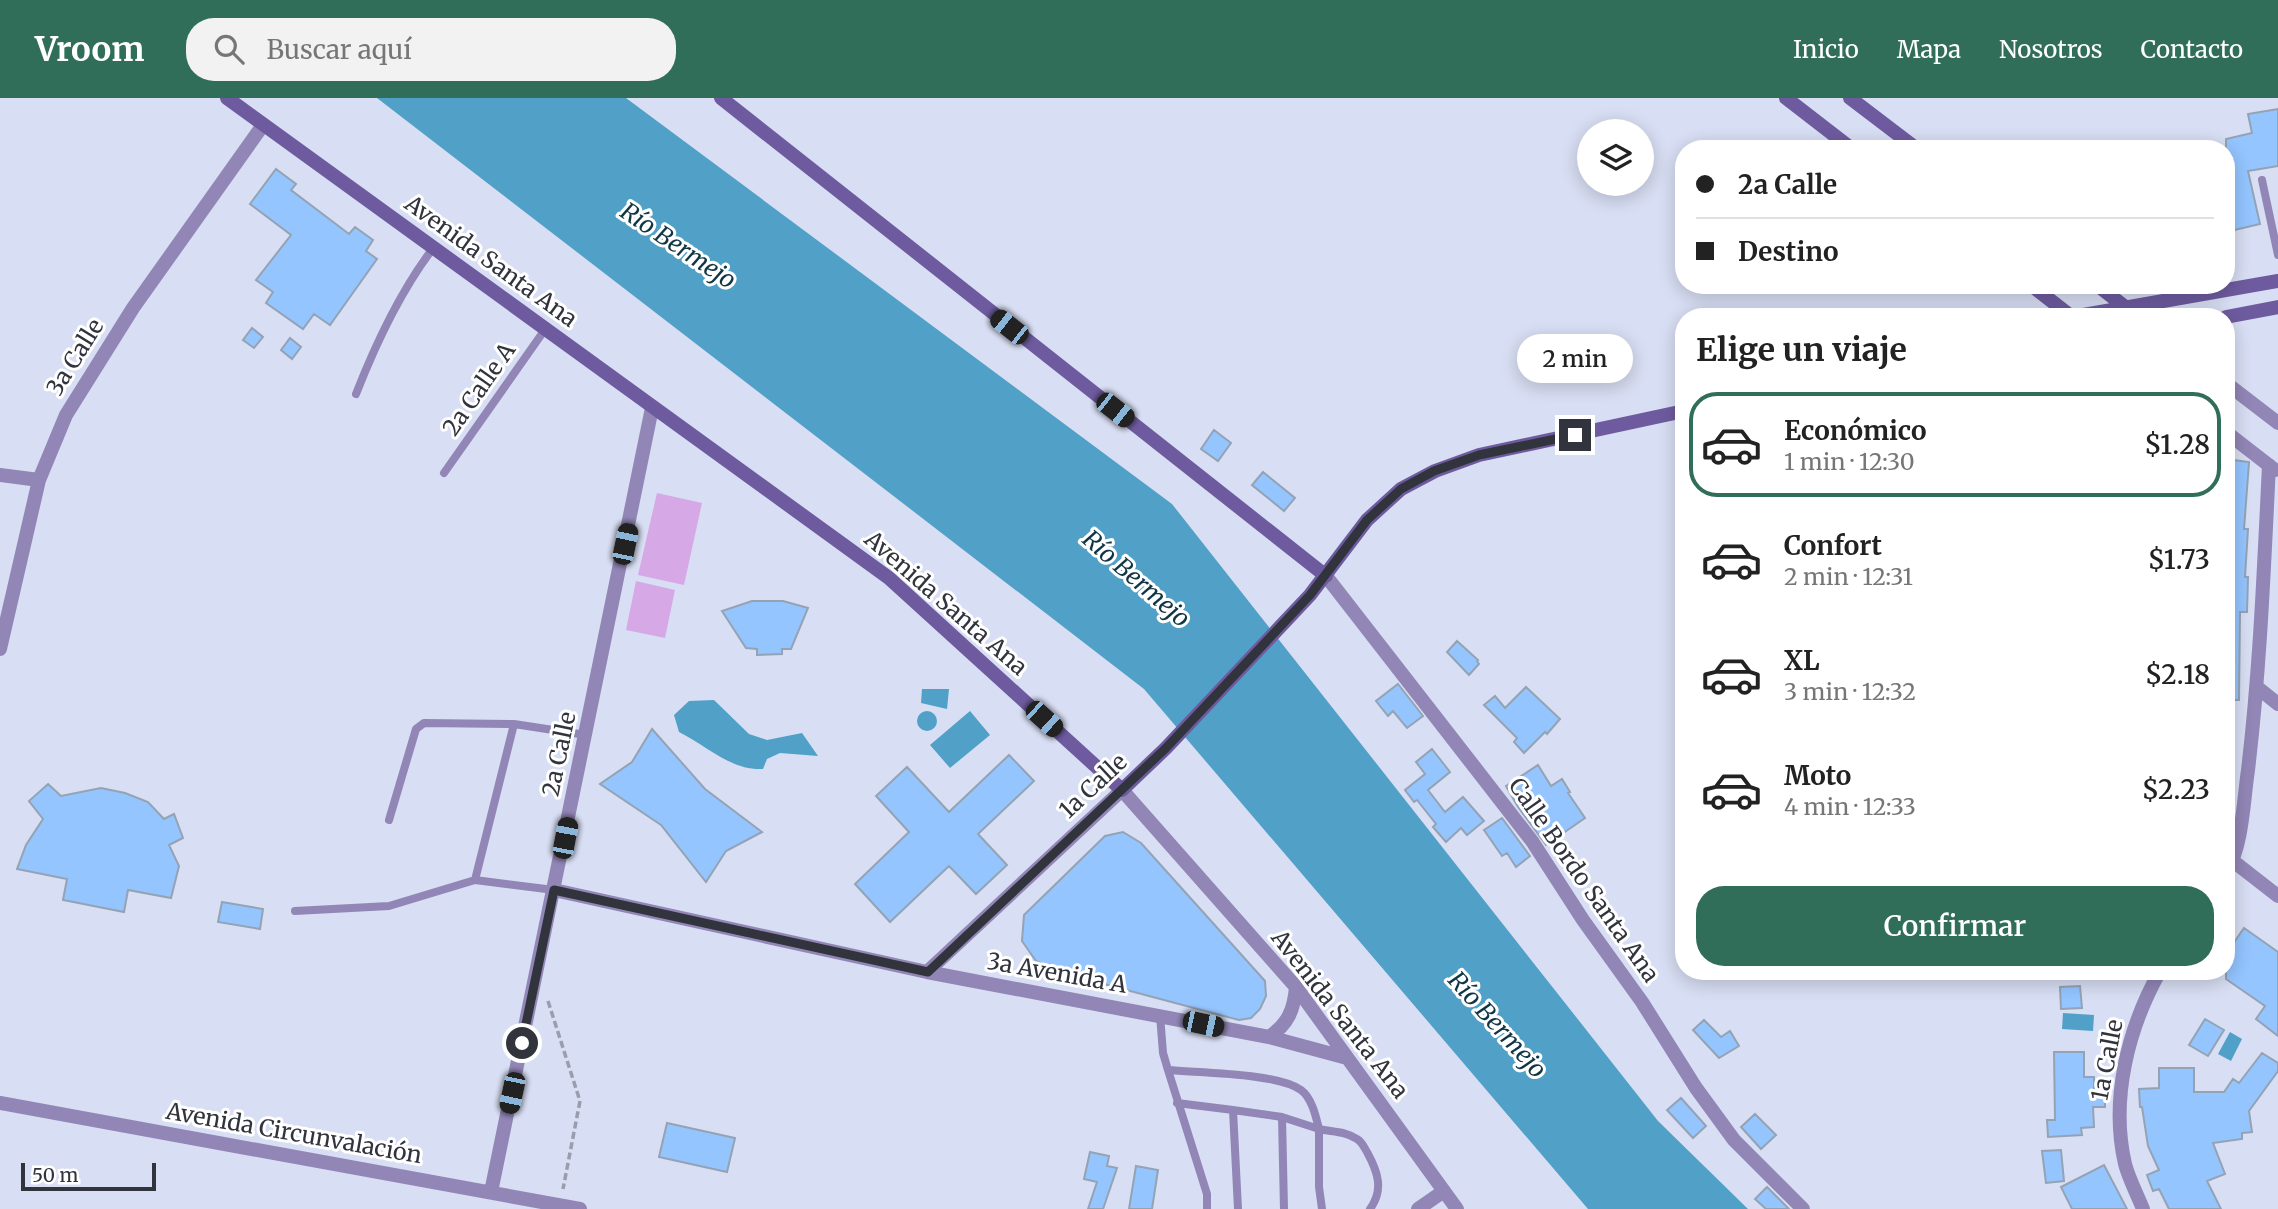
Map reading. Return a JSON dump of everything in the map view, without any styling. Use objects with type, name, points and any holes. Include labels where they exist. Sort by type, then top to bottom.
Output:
[{"type":"main road","name":"Avenida Santa Ana","points":[[227,98],[889,578],[1122,790]]},
{"type":"main road","points":[[721,98],[1326,576]]},
{"type":"main road","points":[[1786,98],[1841,140]]},
{"type":"main road","points":[[1850,98],[1905,140]]},
{"type":"main road","points":[[2235,290],[2278,281]]},
{"type":"main road","points":[[2043,294],[2060,308]]},
{"type":"main road","points":[[2109,294],[2127,308]]},
{"type":"main road","points":[[2156,308],[2219,294]]},
{"type":"main road","points":[[2235,315],[2278,307]]},
{"type":"main road","name":"1a Calle","points":[[1122,790],[1166,748],[1281,625],[1326,576],[1367,520],[1401,489],[1434,471],[1479,455],[1675,413]]},
{"type":"street","name":"3a Calle","points":[[0,649],[39,480],[66,415],[133,308],[264,125]]},
{"type":"street","points":[[2235,390],[2278,423]]},
{"type":"street","name":"2a Calle","points":[[491,1192],[652,408]]},
{"type":"street","points":[[2235,439],[2274,468],[2258,688],[2235,849]]},
{"type":"street","points":[[0,475],[39,480]]},
{"type":"street","name":"Calle Bordo Santa Ana","points":[[1326,576],[1532,841],[1583,920],[1642,1002],[1696,1088],[1734,1140],[1803,1209]]},
{"type":"street","points":[[2258,688],[2278,704]]},
{"type":"street","name":"1a Calle","points":[[928,972],[1122,790]]},
{"type":"street","name":"Avenida Santa Ana","points":[[1122,790],[1296,987],[1457,1209]]},
{"type":"street","points":[[2235,871],[2278,896]]},
{"type":"street","name":"3a Avenida A","points":[[554,890],[928,972],[1269,1037],[1347,1058]]},
{"type":"street","name":"1a Calle","points":[[2143,1209],[2125,1166],[2118,1121],[2133,1028],[2156,980]]},
{"type":"street","points":[[1269,1037],[1282,1028],[1294,1009],[1296,987]]},
{"type":"street","name":"Avenida Circunvalación","points":[[0,1103],[580,1209]]},
{"type":"street","points":[[1418,1209],[1444,1191]]},
{"type":"lane","points":[[2262,180],[2275,227],[2278,256]]},
{"type":"lane","points":[[356,394],[372,353],[409,283],[434,247]]},
{"type":"lane","name":"2a Calle A","points":[[444,473],[546,328]]},
{"type":"lane","points":[[390,820],[416,729],[424,723],[514,724],[586,734]]},
{"type":"lane","points":[[475,880],[514,724]]},
{"type":"lane","points":[[295,911],[389,906],[475,880],[554,890]]},
{"type":"lane","points":[[1160,1015],[1163,1053],[1207,1194],[1207,1209]]},
{"type":"lane","points":[[1168,1070],[1226,1073],[1287,1084],[1303,1091],[1313,1107],[1319,1129],[1322,1209]]},
{"type":"lane","points":[[1177,1103],[1282,1118],[1348,1134],[1361,1141],[1374,1164],[1379,1181],[1378,1198],[1370,1209]]},
{"type":"lane","points":[[1233,1110],[1238,1209]]},
{"type":"lane","points":[[1282,1118],[1284,1209]]},
{"type":"path","points":[[546,996],[580,1101],[559,1205]]},
{"type":"shaded area","points":[[657,493],[702,503],[684,585],[638,575]]},
{"type":"shaded area","points":[[636,581],[675,590],[665,638],[626,630]]},
{"type":"water","name":"Río Bermejo","points":[[377,98],[626,98],[1172,504],[1658,1121],[1748,1209],[1588,1209],[1144,689]]},
{"type":"water","points":[[922,689],[949,689],[947,709],[921,703]]},
{"type":"water","points":[[714,700],[749,734],[767,740],[802,733],[818,756],[780,753],[767,759],[763,769],[751,769],[729,762],[679,732],[674,715],[689,701]]},
{"type":"water","points":[[927,711],[934,714],[937,721],[934,728],[927,731],[920,728],[917,721],[920,714]]},
{"type":"water","points":[[970,711],[990,735],[950,768],[930,745]]},
{"type":"water","points":[[2063,1013],[2094,1015],[2093,1031],[2062,1029]]},
{"type":"water","points":[[2230,1032],[2242,1039],[2231,1061],[2218,1054]]},
{"type":"building","points":[[2278,109],[2278,166],[2248,171],[2260,224],[2235,230],[2235,140],[2226,139],[2252,133],[2248,114]]},
{"type":"building","points":[[276,169],[296,184],[291,190],[349,234],[355,227],[373,240],[366,251],[377,259],[330,325],[314,314],[303,329],[266,303],[273,292],[256,280],[291,235],[250,204]]},
{"type":"building","points":[[252,328],[263,337],[254,348],[243,340]]},
{"type":"building","points":[[290,338],[301,347],[292,359],[281,350]]},
{"type":"building","points":[[1214,430],[1231,443],[1218,461],[1201,449]]},
{"type":"building","points":[[2235,460],[2249,462],[2244,529],[2248,529],[2245,577],[2248,577],[2247,612],[2240,612],[2239,700],[2235,700]]},
{"type":"building","points":[[1263,472],[1295,498],[1284,511],[1252,485]]},
{"type":"building","points":[[752,601],[783,601],[808,608],[791,649],[782,649],[782,654],[757,655],[757,649],[746,648],[722,611]]},
{"type":"building","points":[[1457,641],[1478,660],[1479,664],[1469,675],[1447,652]]},
{"type":"building","points":[[1398,684],[1423,716],[1407,728],[1393,711],[1388,716],[1376,701]]},
{"type":"building","points":[[1526,687],[1560,719],[1524,753],[1514,742],[1517,738],[1484,705],[1495,696],[1505,708]]},
{"type":"building","points":[[652,729],[705,789],[762,832],[726,851],[706,882],[661,825],[600,784],[632,762]]},
{"type":"building","points":[[1432,749],[1450,772],[1428,790],[1445,812],[1463,797],[1484,821],[1467,835],[1461,828],[1446,842],[1433,827],[1436,824],[1417,800],[1414,802],[1405,790],[1425,774],[1416,762]]},
{"type":"building","points":[[1009,755],[1034,781],[978,834],[1007,865],[976,894],[949,866],[890,922],[855,884],[909,832],[876,796],[907,767],[949,812]]},
{"type":"building","points":[[1538,765],[1551,786],[1562,779],[1585,818],[1546,845],[1506,786]]},
{"type":"building","points":[[48,784],[61,796],[101,788],[125,793],[148,802],[164,819],[174,814],[183,838],[169,845],[179,866],[171,898],[128,890],[124,912],[63,900],[67,879],[17,869],[26,845],[43,819],[29,801]]},
{"type":"building","points":[[1502,818],[1530,856],[1516,867],[1507,853],[1502,856],[1484,830]]},
{"type":"building","points":[[1123,832],[1141,843],[1265,981],[1266,996],[1260,1009],[1251,1018],[1239,1020],[1059,972],[1036,961],[1022,941],[1024,915],[1105,836]]},
{"type":"building","points":[[222,902],[263,909],[260,929],[218,922]]},
{"type":"building","points":[[2244,928],[2278,952],[2278,1036],[2256,1019],[2265,1006],[2227,980],[2235,980],[2235,941]]},
{"type":"building","points":[[2080,986],[2082,1008],[2061,1009],[2060,987]]},
{"type":"building","points":[[2205,1019],[2224,1030],[2208,1056],[2189,1045]]},
{"type":"building","points":[[1704,1020],[1721,1037],[1730,1031],[1739,1046],[1719,1058],[1693,1030]]},
{"type":"building","points":[[2054,1052],[2084,1052],[2084,1077],[2094,1077],[2094,1088],[2105,1088],[2105,1107],[2093,1107],[2094,1127],[2081,1128],[2082,1135],[2048,1137],[2047,1120],[2055,1120]]},
{"type":"building","points":[[2262,1053],[2278,1063],[2278,1071],[2249,1111],[2252,1132],[2242,1133],[2242,1139],[2213,1143],[2225,1174],[2207,1181],[2221,1209],[2169,1209],[2159,1189],[2153,1191],[2147,1175],[2159,1170],[2148,1146],[2139,1089],[2159,1088],[2159,1068],[2194,1068],[2194,1092],[2224,1092],[2233,1079],[2239,1083]]},
{"type":"building","points":[[1681,1098],[1706,1126],[1693,1138],[1667,1110]]},
{"type":"building","points":[[1755,1114],[1776,1135],[1761,1149],[1741,1127]]},
{"type":"building","points":[[667,1123],[735,1138],[727,1172],[659,1157]]},
{"type":"building","points":[[2061,1150],[2064,1181],[2046,1183],[2042,1151]]},
{"type":"building","points":[[1090,1152],[1109,1156],[1107,1166],[1117,1168],[1103,1209],[1088,1209],[1097,1182],[1084,1179]]},
{"type":"building","points":[[2104,1165],[2127,1209],[2072,1209],[2061,1187]]},
{"type":"building","points":[[1136,1166],[1158,1170],[1152,1209],[1129,1209]]},
{"type":"building","points":[[1767,1187],[1789,1209],[1766,1209],[1755,1199]]},
{"type":"route","points":[[522,1043],[554,890],[928,972],[1166,748],[1310,595],[1367,520],[1401,489],[1434,471],[1479,455],[1575,435]]}]
